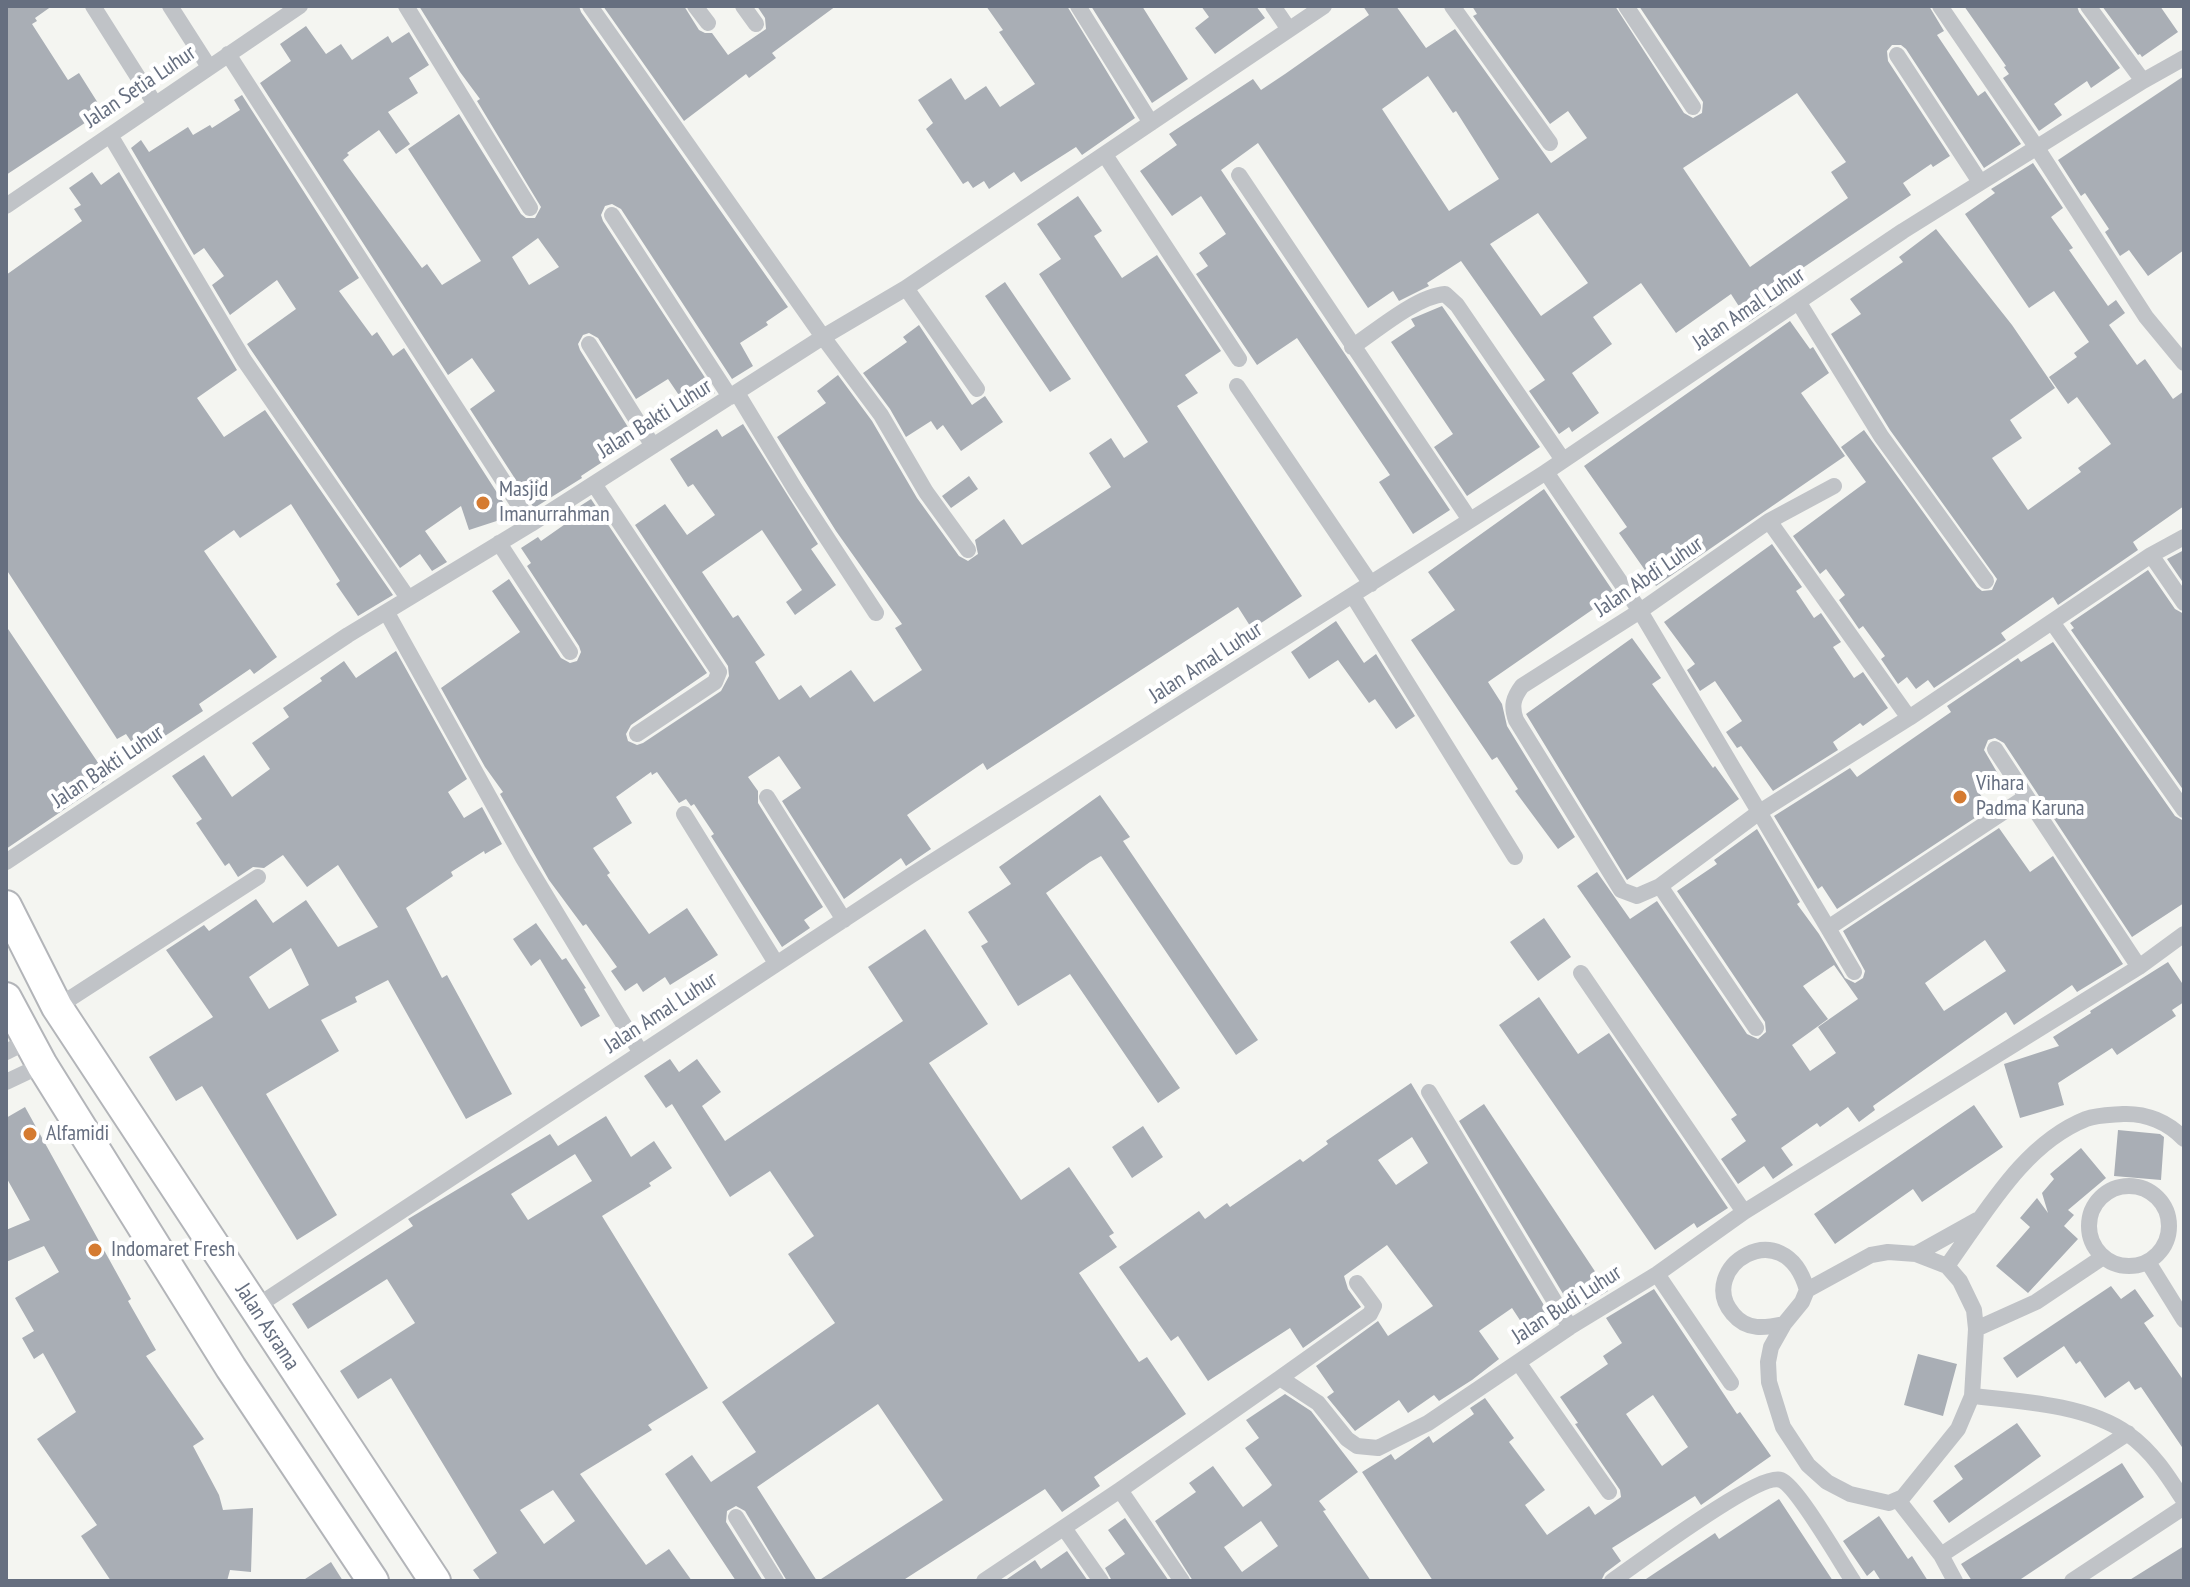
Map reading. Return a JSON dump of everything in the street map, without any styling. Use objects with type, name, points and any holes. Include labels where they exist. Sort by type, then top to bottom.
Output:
[{"type":"highway","name":"Jalan Asrama","points":[[6,906],[57,1007],[435,1581]]},
{"type":"highway","points":[[6,998],[25,1053],[373,1581]]},
{"type":"street","points":[[93,6],[155,104]]},
{"type":"street","points":[[170,6],[209,67]]},
{"type":"street","name":"Jalan Setia Luhur","points":[[6,206],[300,6]]},
{"type":"street","points":[[406,6],[530,208]]},
{"type":"street","points":[[590,6],[881,415],[926,492],[968,550]]},
{"type":"street","points":[[695,6],[708,23]]},
{"type":"street","points":[[743,6],[756,24]]},
{"type":"street","points":[[1078,6],[1151,123]]},
{"type":"street","points":[[1273,6],[1288,28]]},
{"type":"street","name":"Jalan Bakti Luhur","points":[[6,862],[348,635],[906,288],[1324,6]]},
{"type":"street","points":[[1452,6],[1550,143]]},
{"type":"street","points":[[1626,6],[1693,107]]},
{"type":"street","points":[[1940,6],[2037,148],[2146,317],[2184,363]]},
{"type":"street","points":[[2088,6],[2143,81]]},
{"type":"street","points":[[228,54],[531,524]]},
{"type":"street","points":[[1897,55],[1980,182]]},
{"type":"street","name":"Jalan Amal Luhur","points":[[254,1308],[776,963],[1546,472],[1980,182],[2184,58]]},
{"type":"street","points":[[110,135],[244,360],[408,598]]},
{"type":"street","points":[[1105,155],[1239,359]]},
{"type":"street","points":[[1239,175],[1470,520]]},
{"type":"street","points":[[612,215],[876,613]]},
{"type":"street","points":[[906,288],[977,389]]},
{"type":"street","points":[[1352,347],[1422,301],[1445,294],[1457,305],[1563,460]]},
{"type":"street","points":[[1799,303],[1881,436],[1986,581]]},
{"type":"street","points":[[589,344],[653,446]]},
{"type":"street","points":[[1237,386],[1371,584]]},
{"type":"street","points":[[1546,472],[1640,611],[1854,972]]},
{"type":"street","points":[[594,484],[719,672],[715,682],[637,734]]},
{"type":"street","name":"Jalan Abdi Luhur","points":[[1660,886],[1637,896],[1621,890],[1516,720],[1512,708],[1515,695],[1522,686],[1640,611],[1769,521],[1834,486]]},
{"type":"street","points":[[1769,521],[1909,718]]},
{"type":"street","points":[[1756,1028],[1660,886],[1758,813],[1909,718],[2151,555],[2184,537]]},
{"type":"street","points":[[499,543],[570,652]]},
{"type":"street","points":[[2151,555],[2184,603]]},
{"type":"street","points":[[1353,596],[1515,857]]},
{"type":"street","points":[[387,613],[523,858],[641,1053]]},
{"type":"street","points":[[2052,622],[2184,810]]},
{"type":"street","points":[[1995,749],[2139,967]]},
{"type":"street","points":[[767,797],[844,920]]},
{"type":"street","points":[[1828,928],[2026,797]]},
{"type":"street","points":[[684,814],[776,963]]},
{"type":"street","points":[[57,1007],[258,877]]},
{"type":"street","name":"Jalan Budi Luhur","points":[[1280,1378],[1318,1403],[1347,1439],[1357,1446],[1378,1448],[1428,1423],[1570,1327],[1657,1274],[1744,1212],[2139,967],[2184,934]]},
{"type":"street","points":[[1581,973],[1744,1212]]},
{"type":"street","points":[[6,1082],[25,1053]]},
{"type":"street","points":[[1429,1092],[1570,1327]]},
{"type":"street","points":[[1947,1266],[2032,1154],[2056,1135],[2088,1118],[2128,1114],[2165,1123],[2184,1139]]},
{"type":"street","points":[[2130,1186],[2150,1192],[2164,1207],[2168,1217],[2167,1238],[2156,1256],[2148,1262],[2127,1267],[2103,1257],[2089,1236],[2090,1215],[2101,1197],[2110,1191],[2130,1186]]},
{"type":"street","points":[[1916,1254],[1982,1217]]},
{"type":"street","points":[[1784,1324],[1755,1327],[1734,1316],[1724,1298],[1726,1275],[1748,1252],[1760,1249],[1784,1254],[1799,1268],[1807,1290]]},
{"type":"street","points":[[1888,1252],[1916,1254],[1947,1266],[1960,1281],[1974,1310],[1976,1329],[1972,1396],[1958,1429],[1898,1500],[1883,1502],[1850,1494],[1827,1482],[1808,1465],[1793,1445],[1779,1415],[1769,1382],[1768,1362],[1771,1347],[1807,1290],[1871,1255],[1888,1252]]},
{"type":"street","points":[[1976,1329],[2036,1302],[2103,1257]]},
{"type":"street","points":[[2148,1262],[2184,1320]]},
{"type":"street","points":[[1657,1274],[1731,1383]]},
{"type":"street","points":[[991,1579],[1370,1314],[1374,1306],[1357,1283]]},
{"type":"street","points":[[1518,1362],[1609,1492]]},
{"type":"street","points":[[1972,1396],[2088,1414],[2128,1433],[2162,1467],[2184,1501]]},
{"type":"street","points":[[1941,1555],[2128,1433]]},
{"type":"street","points":[[1612,1581],[1739,1494],[1767,1480],[1782,1481],[1796,1494],[1853,1581]]},
{"type":"street","points":[[1120,1490],[1182,1581]]},
{"type":"street","points":[[1898,1500],[1941,1555],[1955,1581]]},
{"type":"street","points":[[2072,1581],[2184,1507]]},
{"type":"street","points":[[736,1517],[776,1581]]},
{"type":"street","points":[[1064,1528],[1101,1581]]},
{"type":"building","points":[[6,6],[52,6],[35,18],[37,21],[32,24],[68,80],[79,73],[103,111],[6,175]]},
{"type":"building","points":[[419,6],[579,6],[788,307],[740,343],[753,366],[732,379],[621,209],[612,204],[605,206],[601,215],[603,221],[715,393],[689,410],[668,379],[636,399],[598,338],[589,333],[583,335],[578,344],[580,350],[636,440],[534,508],[470,409],[495,391],[472,358],[448,375],[260,83],[291,61],[280,44],[306,26],[326,54],[341,44],[352,60],[388,36],[392,43],[409,32],[429,65],[409,78],[418,93],[388,112],[410,144],[396,154],[379,130],[347,153],[349,155],[343,160],[422,268],[427,264],[442,285],[481,261],[408,149],[459,114],[521,214],[526,218],[535,218],[541,207],[477,101],[480,99]],"holes":[[[538,238],[559,267],[529,285],[512,257]]]},
{"type":"building","points":[[603,6],[684,6],[699,30],[712,33],[728,55],[766,29],[765,18],[757,6],[836,6],[772,53],[776,58],[749,78],[746,74],[684,121]]},
{"type":"building","points":[[986,6],[1067,6],[1135,118],[1082,155],[1076,147],[1021,182],[1014,172],[989,189],[984,181],[973,188],[968,181],[963,184],[926,129],[933,123],[918,100],[951,78],[965,100],[986,86],[1000,107],[1035,84],[999,32],[1003,30]]},
{"type":"building","points":[[1091,6],[1142,6],[1188,79],[1152,103]]},
{"type":"building","points":[[1201,6],[1256,6],[1265,18],[1215,54],[1195,28],[1209,17]]},
{"type":"building","points":[[1363,6],[1396,6],[1426,48],[1455,29],[1551,163],[1587,138],[1568,111],[1550,124],[1473,16],[1477,14],[1472,6],[1615,6],[1684,113],[1693,118],[1702,113],[1703,102],[1639,6],[1929,6],[1944,31],[1937,35],[1978,96],[1985,91],[2021,144],[1984,168],[1906,49],[1901,45],[1892,45],[1887,51],[1888,61],[1950,156],[1933,167],[1931,164],[1903,183],[1911,195],[1767,292],[1775,304],[1749,322],[1731,294],[1676,333],[1641,283],[1593,317],[1612,344],[1572,373],[1599,413],[1572,432],[1569,427],[1559,434],[1529,391],[1545,380],[1461,261],[1427,283],[1429,286],[1399,301],[1393,291],[1368,308],[1258,143],[1221,170],[1450,510],[1413,534],[1379,482],[1390,475],[1297,338],[1257,365],[1196,274],[1208,266],[1199,253],[1226,234],[1201,196],[1172,216],[1140,171],[1177,145],[1169,134],[1253,79],[1261,90],[1369,15]],"holes":[[[1428,76],[1453,113],[1456,111],[1499,179],[1449,211],[1382,109]],[[1797,93],[1846,162],[1831,172],[1848,198],[1750,267],[1683,168]],[[1538,213],[1588,283],[1541,316],[1490,244]]]},
{"type":"building","points":[[1964,6],[2077,6],[2120,68],[2091,88],[2087,81],[2054,104],[2062,115],[2039,131],[2003,78],[2009,74],[2006,66]]},
{"type":"building","points":[[2102,6],[2160,6],[2178,32],[2142,57]]},
{"type":"building","points":[[2184,76],[2184,250],[2148,276],[2129,250],[2120,256],[2105,232],[2109,229],[2085,193],[2081,196],[2058,160]]},
{"type":"building","points":[[242,95],[359,278],[339,291],[372,336],[377,332],[393,356],[404,348],[512,516],[469,530],[461,506],[425,531],[447,562],[432,571],[420,554],[400,568],[247,344],[296,309],[277,280],[230,315],[212,285],[224,276],[204,248],[194,255],[131,148],[141,140],[149,152],[188,127],[193,135],[210,125],[212,128],[240,110],[234,100]]},
{"type":"building","points":[[2033,163],[2063,208],[2051,217],[2073,248],[2069,250],[2108,306],[2116,300],[2125,313],[2109,325],[2137,365],[2145,359],[2173,399],[2184,391],[2184,506],[2133,542],[2138,550],[2058,605],[2053,597],[2001,633],[2006,640],[1934,688],[1928,680],[1916,689],[1907,677],[1898,684],[1881,659],[1885,656],[1863,626],[1859,629],[1839,600],[1845,595],[1826,569],[1820,574],[1793,536],[1866,482],[1841,447],[1864,430],[1977,587],[1982,591],[1992,590],[1997,579],[1890,430],[1831,334],[1861,314],[1850,299],[1903,262],[1899,257],[1936,229],[2012,325],[2055,388],[2010,420],[2022,438],[1992,458],[2028,510],[2081,472],[2078,468],[2111,444],[2077,397],[2068,404],[2049,377],[2077,357],[2074,353],[2089,342],[2054,291],[2029,308],[1965,214],[1995,193],[1991,189]]},
{"type":"building","points":[[92,172],[101,185],[119,172],[237,370],[197,398],[224,437],[265,410],[393,595],[358,616],[336,584],[340,581],[291,504],[240,538],[234,530],[204,551],[277,657],[254,674],[250,669],[199,704],[203,711],[139,753],[126,734],[117,739],[6,569],[6,275],[82,221],[74,209],[81,205],[69,188]]},
{"type":"building","points":[[1078,196],[1102,231],[1094,236],[1122,278],[1157,255],[1221,351],[1185,375],[1198,393],[1177,406],[1302,596],[1252,629],[1238,607],[987,770],[983,763],[907,815],[931,849],[906,866],[901,858],[844,899],[782,801],[801,788],[779,756],[748,777],[758,791],[758,803],[823,907],[804,920],[810,928],[782,947],[694,804],[691,806],[686,799],[679,803],[657,772],[652,775],[651,772],[616,797],[632,823],[593,848],[610,873],[607,875],[649,934],[687,908],[718,955],[670,985],[665,977],[643,992],[637,983],[625,991],[611,971],[617,967],[549,880],[500,794],[503,792],[485,767],[441,688],[520,632],[492,591],[509,579],[561,658],[570,663],[577,661],[581,652],[579,646],[527,566],[531,563],[521,548],[538,537],[541,541],[581,513],[577,508],[591,499],[707,673],[631,725],[626,734],[628,741],[637,745],[643,743],[721,691],[729,676],[728,666],[635,525],[665,504],[687,535],[715,515],[693,484],[688,487],[670,459],[717,429],[722,437],[743,424],[818,544],[811,549],[836,585],[795,615],[786,602],[802,590],[762,530],[702,572],[733,618],[738,615],[765,655],[755,662],[779,700],[801,685],[810,698],[851,670],[874,702],[922,670],[895,628],[902,624],[836,531],[777,437],[826,403],[817,391],[838,375],[872,421],[917,498],[959,556],[968,561],[978,554],[975,540],[1004,519],[1022,545],[1111,487],[1089,453],[1111,438],[1124,458],[1148,442],[1039,274],[1061,259],[1037,224]]},
{"type":"building","points":[[1005,282],[1071,379],[1050,392],[985,296]]},
{"type":"building","points":[[1442,306],[1540,447],[1467,496],[1434,447],[1453,434],[1391,342],[1415,326],[1411,319]]},
{"type":"building","points":[[1790,321],[1810,349],[1813,347],[1829,373],[1801,393],[1845,456],[1656,586],[1619,533],[1627,527],[1584,466]]},
{"type":"building","points":[[919,325],[972,405],[985,396],[1003,422],[961,451],[943,425],[937,430],[931,421],[906,437],[863,373],[907,342],[903,337]]},
{"type":"building","points":[[969,476],[978,489],[951,508],[942,496]]},
{"type":"building","points":[[1544,489],[1615,594],[1488,682],[1502,704],[1507,726],[1575,837],[1558,849],[1515,791],[1518,789],[1497,757],[1492,760],[1411,640],[1455,610],[1428,572]]},
{"type":"building","points":[[1772,544],[1802,587],[1796,591],[1814,618],[1821,613],[1841,642],[1833,647],[1854,678],[1863,672],[1888,708],[1833,742],[1838,750],[1773,791],[1741,746],[1737,748],[1726,732],[1742,721],[1715,681],[1700,691],[1687,670],[1695,664],[1664,622]]},
{"type":"building","points":[[2184,550],[2184,584],[2167,559]]},
{"type":"building","points":[[2148,570],[2175,609],[2184,614],[2184,791],[2071,630],[2074,628],[2070,623]]},
{"type":"building","points":[[1336,621],[1364,663],[1376,654],[1415,716],[1396,729],[1375,699],[1369,703],[1338,660],[1309,679],[1291,652]]},
{"type":"building","points":[[6,626],[109,779],[6,849]]},
{"type":"building","points":[[1632,638],[1661,678],[1652,684],[1739,799],[1627,880],[1526,714]]},
{"type":"building","points":[[2053,642],[2175,816],[2184,821],[2184,903],[2132,937],[2004,743],[1995,738],[1988,740],[1984,750],[1998,774],[1977,790],[1990,808],[1837,909],[1822,886],[1818,889],[1774,816],[1850,768],[1857,777],[1951,712],[1947,706],[2018,658],[2021,662]]},
{"type":"building","points":[[396,651],[467,779],[448,792],[464,818],[482,807],[502,844],[485,854],[484,851],[451,872],[453,876],[406,908],[442,978],[447,975],[512,1094],[466,1119],[388,980],[355,997],[357,1002],[321,1020],[339,1051],[266,1094],[337,1215],[297,1240],[202,1086],[176,1101],[149,1057],[213,1017],[166,950],[204,925],[209,931],[256,899],[273,923],[306,900],[338,947],[378,927],[338,865],[307,887],[283,855],[264,868],[253,867],[238,877],[229,863],[225,866],[196,823],[202,819],[172,776],[204,755],[232,797],[270,769],[252,743],[289,717],[283,708],[322,681],[320,678],[344,661],[356,678]],"holes":[[[291,948],[309,985],[269,1009],[249,977]]]},
{"type":"building","points":[[1100,795],[1130,837],[1123,841],[1258,1040],[1236,1055],[1101,856],[1090,862],[1046,893],[1180,1088],[1158,1103],[1070,974],[1018,1006],[981,946],[988,942],[968,912],[1011,884],[999,867]]},
{"type":"building","points":[[1999,828],[2030,872],[2053,856],[2123,964],[2077,992],[2072,985],[2014,1025],[2006,1012],[1873,1106],[1875,1110],[1859,1122],[1848,1107],[1820,1127],[1817,1123],[1781,1148],[1793,1165],[1773,1179],[1764,1166],[1738,1184],[1721,1159],[1746,1141],[1731,1119],[1737,1115],[1577,886],[1597,872],[1630,919],[1657,901],[1747,1034],[1758,1039],[1766,1032],[1765,1022],[1677,891],[1717,864],[1714,860],[1757,829],[1800,902],[1797,904],[1845,978],[1855,983],[1863,978],[1865,971],[1843,931]],"holes":[[[1985,940],[2006,971],[1944,1011],[1925,983]],[[1834,965],[1858,999],[1818,1027],[1836,1053],[1810,1071],[1792,1045],[1828,1019],[1803,986]]]},
{"type":"building","points":[[1544,918],[1571,957],[1538,981],[1510,942]]},
{"type":"building","points":[[536,923],[562,960],[566,958],[600,1016],[581,1027],[540,959],[531,966],[513,939]]},
{"type":"building","points":[[925,929],[988,1024],[929,1063],[1021,1200],[1069,1167],[1114,1233],[1109,1236],[1117,1247],[1079,1273],[1139,1362],[1147,1357],[1186,1414],[1094,1477],[1100,1486],[1062,1512],[1045,1489],[902,1581],[818,1581],[943,1500],[878,1404],[757,1487],[817,1581],[787,1581],[745,1511],[736,1506],[727,1511],[726,1522],[763,1581],[736,1581],[665,1474],[692,1455],[711,1482],[756,1452],[722,1402],[835,1323],[788,1254],[814,1236],[770,1171],[730,1197],[672,1104],[666,1108],[644,1076],[670,1059],[679,1072],[697,1059],[721,1092],[702,1106],[725,1141],[903,1021],[868,967]]},
{"type":"building","points":[[2168,962],[2184,986],[2184,1002],[2172,1010],[2176,1016],[2117,1055],[2112,1048],[2058,1083],[2064,1105],[2020,1118],[2004,1064],[2059,1046],[2053,1037]]},
{"type":"building","points":[[1539,997],[1578,1054],[1609,1033],[1728,1208],[1697,1228],[1694,1223],[1655,1250],[1499,1025]]},
{"type":"building","points":[[1411,1083],[1554,1322],[1531,1337],[1512,1308],[1479,1331],[1499,1359],[1439,1401],[1434,1395],[1408,1413],[1399,1400],[1355,1431],[1327,1397],[1334,1392],[1316,1366],[1378,1321],[1388,1336],[1433,1306],[1387,1245],[1344,1276],[1348,1289],[1361,1307],[1303,1348],[1290,1328],[1208,1381],[1178,1336],[1171,1341],[1119,1267],[1199,1211],[1205,1219],[1227,1203],[1230,1207],[1300,1159],[1303,1162],[1328,1144],[1326,1141]],"holes":[[[1412,1137],[1428,1163],[1396,1185],[1378,1160]]]},
{"type":"building","points":[[1484,1104],[1608,1291],[1574,1312],[1459,1121]]},
{"type":"building","points":[[1974,1105],[2003,1147],[1922,1202],[1913,1189],[1835,1244],[1814,1214]]},
{"type":"building","points":[[25,1107],[156,1350],[146,1356],[204,1439],[193,1446],[219,1495],[223,1510],[253,1508],[251,1572],[230,1570],[227,1581],[111,1581],[81,1536],[97,1525],[37,1439],[76,1412],[43,1353],[34,1359],[22,1338],[34,1331],[15,1298],[59,1272],[44,1246],[6,1262],[6,1230],[30,1220],[6,1177],[6,1118]]},
{"type":"building","points":[[606,1116],[631,1157],[654,1141],[672,1168],[649,1183],[651,1186],[602,1216],[708,1388],[648,1425],[652,1430],[580,1474],[646,1565],[669,1549],[692,1581],[481,1581],[473,1570],[497,1553],[391,1378],[358,1399],[340,1371],[415,1323],[387,1279],[308,1329],[292,1304],[413,1226],[408,1219],[550,1134],[558,1146]],"holes":[[[575,1154],[592,1181],[528,1220],[511,1194]],[[553,1490],[575,1521],[544,1544],[520,1510]]]},
{"type":"building","points":[[1143,1126],[1163,1157],[1132,1178],[1112,1147]]},
{"type":"building","points":[[2118,1130],[2164,1137],[2161,1180],[2114,1176]]},
{"type":"building","points":[[2081,1148],[2106,1178],[2068,1210],[2074,1215],[2064,1226],[2078,1239],[2028,1293],[1996,1266],[2030,1227],[2020,1218],[2037,1198],[2048,1213],[2042,1193],[2054,1179],[2050,1174]]},
{"type":"building","points":[[2111,1286],[2121,1299],[2135,1289],[2154,1316],[2144,1323],[2184,1381],[2184,1450],[2141,1387],[2135,1390],[2129,1381],[2105,1398],[2080,1361],[2076,1364],[2064,1346],[2017,1378],[2003,1358]]},
{"type":"building","points":[[1654,1289],[1737,1414],[1740,1412],[1771,1456],[1701,1505],[1695,1496],[1612,1548],[1621,1561],[1605,1573],[1601,1581],[1433,1581],[1362,1472],[1391,1454],[1395,1460],[1429,1436],[1433,1443],[1474,1414],[1470,1408],[1485,1398],[1514,1438],[1509,1442],[1545,1490],[1525,1505],[1547,1535],[1589,1506],[1595,1515],[1621,1497],[1620,1490],[1560,1397],[1608,1364],[1603,1356],[1622,1343],[1606,1318]],"holes":[[[1653,1395],[1688,1447],[1662,1466],[1626,1414]]]},
{"type":"building","points":[[1918,1354],[1957,1364],[1943,1416],[1904,1405]]},
{"type":"building","points":[[1285,1394],[1311,1411],[1358,1472],[1319,1501],[1371,1581],[1193,1581],[1155,1521],[1196,1492],[1189,1483],[1213,1466],[1243,1507],[1272,1485],[1245,1448],[1259,1438],[1246,1420]],"holes":[[[1261,1521],[1278,1546],[1242,1572],[1224,1547]]]},
{"type":"building","points":[[2017,1423],[2041,1456],[1949,1523],[1933,1501],[1963,1479],[1954,1466]]},
{"type":"building","points":[[2122,1463],[2144,1497],[2018,1581],[1972,1581],[1961,1564]]},
{"type":"building","points":[[1779,1499],[1833,1581],[1643,1581],[1715,1533],[1719,1539]]},
{"type":"building","points":[[1879,1516],[1908,1559],[1912,1556],[1928,1581],[1881,1581],[1874,1570],[1867,1576],[1843,1541]]},
{"type":"building","points":[[1125,1518],[1169,1581],[1112,1581],[1105,1568],[1125,1554],[1108,1530]]},
{"type":"building","points":[[2184,1546],[2184,1581],[2128,1581]]},
{"type":"building","points":[[1067,1551],[1088,1581],[1004,1581],[1035,1560],[1041,1569]]},
{"type":"building","points":[[331,1562],[343,1581],[302,1581]]},
{"type":"place","name":"Masjid Imanurrahman","points":[[483,503]]},
{"type":"place","name":"Vihara Padma Karuna","points":[[1960,797]]},
{"type":"place","name":"Alfamidi","points":[[30,1134]]},
{"type":"place","name":"Indomaret Fresh","points":[[95,1250]]}]
